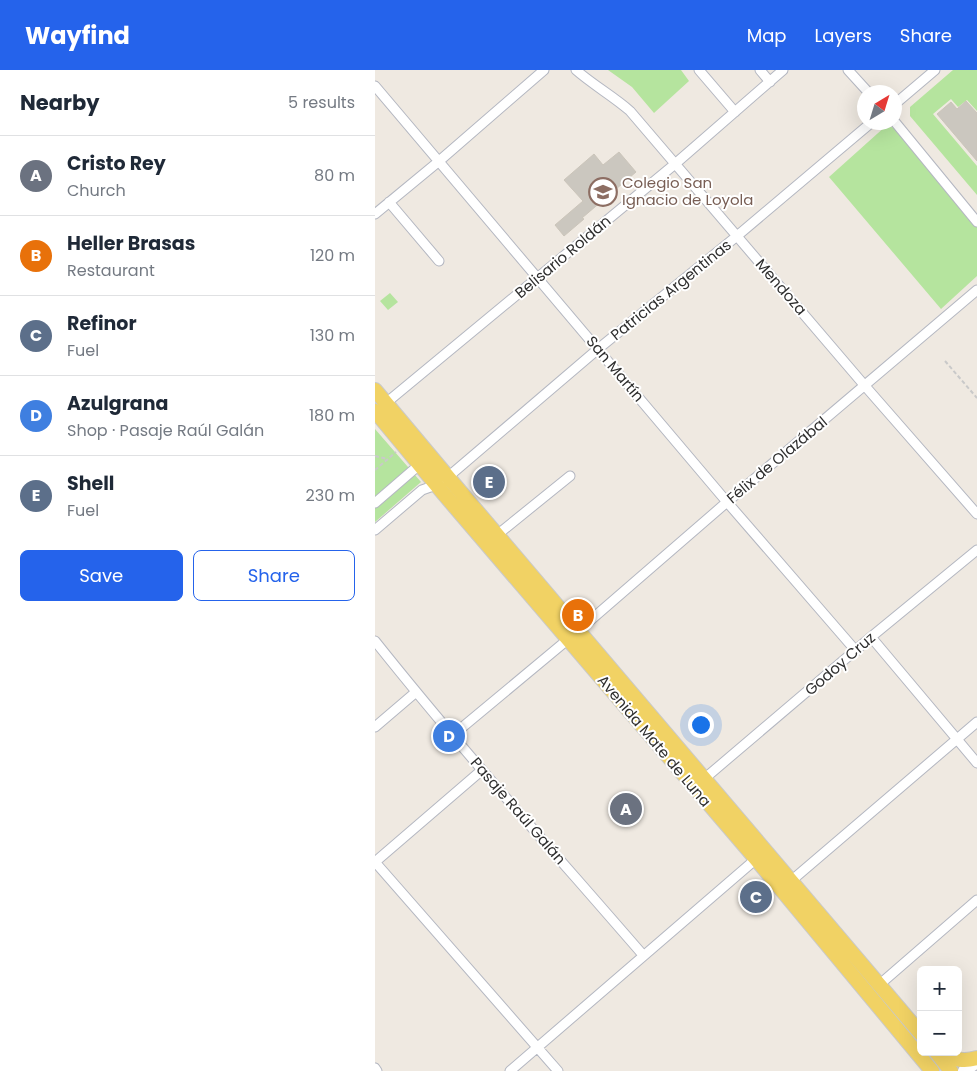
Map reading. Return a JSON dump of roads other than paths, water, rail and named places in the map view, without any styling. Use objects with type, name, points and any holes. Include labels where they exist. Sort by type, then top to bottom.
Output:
[{"type":"main road","name":"Avenida Mate de Luna","points":[[375,390],[381,407],[403,444],[436,486],[704,779],[917,1029]]},
{"type":"main road","name":"Avenida Mate de Luna","points":[[381,407],[448,477],[497,535],[573,635],[755,859],[917,1053]]},
{"type":"main road","points":[[919,1056],[925,1071]]},
{"type":"main road","name":"Avenida Mate de Luna","points":[[920,1056],[932,1071]]},
{"type":"main road","points":[[939,1056],[951,1071]]},
{"type":"main road","points":[[949,1056],[965,1061],[977,1058]]},
{"type":"main road","points":[[964,1071],[977,1062]]},
{"type":"street","points":[[375,214],[544,70]]},
{"type":"street","name":"Mendoza","points":[[576,70],[630,111],[977,514]]},
{"type":"street","points":[[699,70],[735,112]]},
{"type":"street","points":[[760,70],[770,82]]},
{"type":"street","name":"Belisario Roldán","points":[[381,407],[675,164],[783,70]]},
{"type":"street","points":[[848,70],[862,85]]},
{"type":"street","points":[[902,98],[935,70]]},
{"type":"street","name":"San Martín","points":[[375,86],[727,502],[856,651]]},
{"type":"street","name":"Patricias Argentinas","points":[[375,530],[422,490],[436,486],[448,477],[598,349],[737,236],[863,130]]},
{"type":"street","points":[[902,130],[977,222]]},
{"type":"street","points":[[389,202],[439,261]]},
{"type":"street","name":"Félix de Olazábal","points":[[453,735],[977,290]]},
{"type":"street","points":[[375,503],[419,464]]},
{"type":"street","points":[[497,535],[570,476]]},
{"type":"street","name":"Godoy Cruz","points":[[704,779],[977,550]]},
{"type":"street","points":[[871,637],[977,763]]},
{"type":"street","name":"Pasaje Raúl Galán","points":[[375,641],[482,770],[643,955]]},
{"type":"street","points":[[375,727],[416,692]]},
{"type":"street","points":[[791,881],[977,722]]},
{"type":"street","points":[[482,770],[375,862],[558,1071]]},
{"type":"street","points":[[510,1071],[755,859]]},
{"type":"street","points":[[879,985],[977,900]]},
{"type":"place","name":"Colegio San Ignacio de Loyola","points":[[603,192]]},
{"type":"place","name":"Shell","points":[[489,482]]},
{"type":"place","name":"Heller Brasas","points":[[578,615]]},
{"type":"place","name":"Azulgrana","points":[[449,736]]},
{"type":"place","name":"Cristo Rey","points":[[626,809]]},
{"type":"place","name":"Refinor","points":[[756,897]]}]
